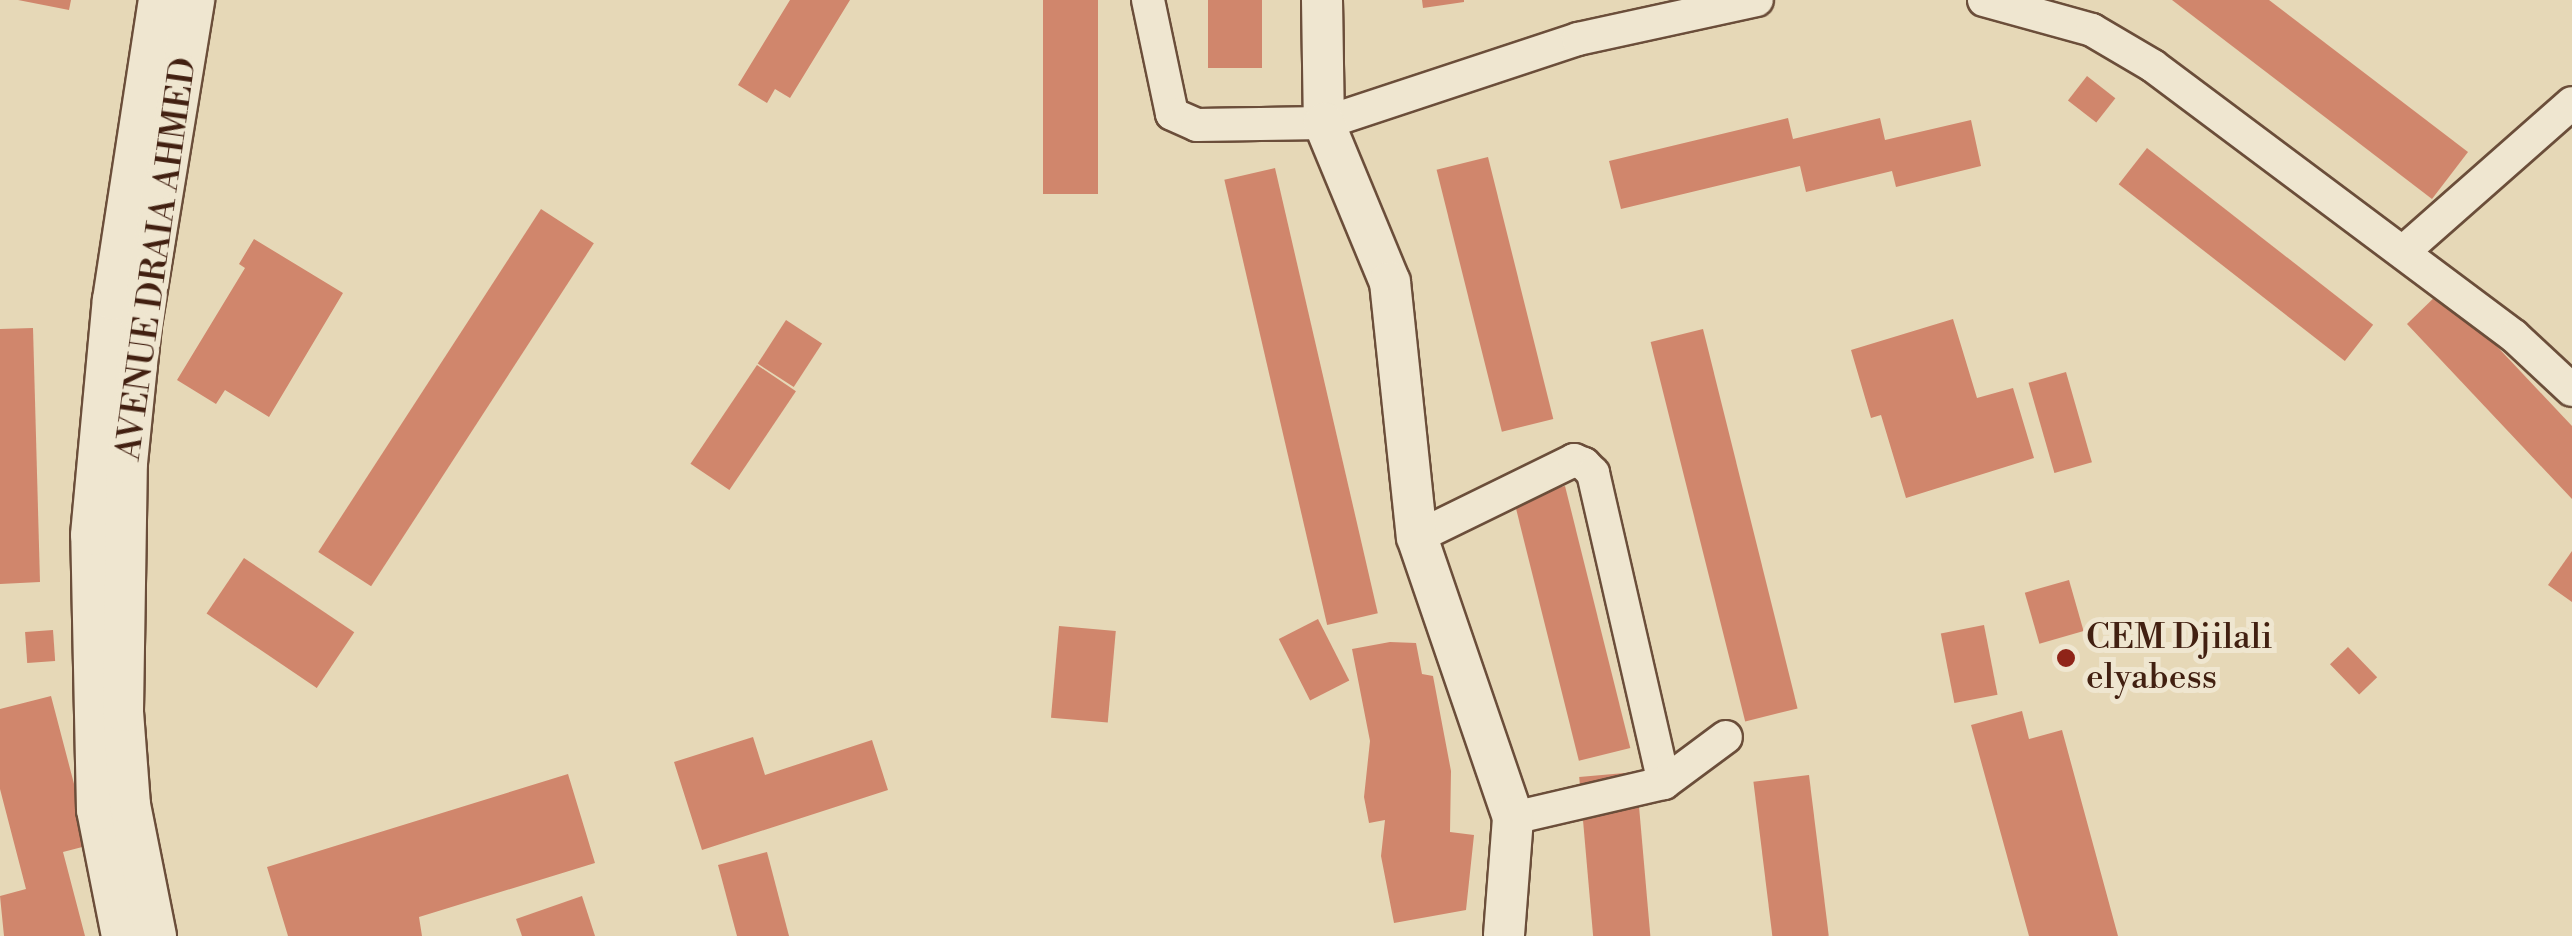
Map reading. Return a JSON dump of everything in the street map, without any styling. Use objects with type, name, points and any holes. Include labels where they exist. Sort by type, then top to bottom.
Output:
[{"type":"street","name":"AVENUE DRAIA AHMED","points":[[156,936],[130,805],[124,578],[159,0]]},
{"type":"street","name":"AVENUE DRAIA AHMED","points":[[122,936],[97,810],[91,535],[113,300],[194,0]]},
{"type":"street","points":[[1148,0],[1172,114],[1181,122],[1324,123],[1578,39],[1757,0]]},
{"type":"street","points":[[1322,0],[1324,123],[1390,282],[1417,537],[1513,818],[1504,936]]},
{"type":"street","points":[[1984,0],[2092,30],[2153,66],[2403,252],[2572,390]]},
{"type":"street","points":[[2403,252],[2572,104]]},
{"type":"street","points":[[1417,537],[1574,460],[1584,464],[1593,474],[1664,783]]},
{"type":"street","points":[[1513,818],[1664,783],[1726,738]]},
{"type":"building","points":[[18,0],[71,0],[69,10]]},
{"type":"building","points":[[790,0],[850,0],[790,98],[775,89],[767,103],[738,85]]},
{"type":"building","points":[[1043,0],[1098,0],[1098,194],[1043,194]]},
{"type":"building","points":[[1208,0],[1262,0],[1262,68],[1208,68]]},
{"type":"building","points":[[1422,0],[1464,0],[1464,2],[1423,8]]},
{"type":"building","points":[[2172,0],[2269,0],[2468,152],[2432,199]]},
{"type":"building","points":[[2087,76],[2115,98],[2096,123],[2068,100]]},
{"type":"building","points":[[1788,118],[1793,139],[1880,118],[1885,140],[1971,120],[1981,166],[1896,187],[1892,171],[1806,192],[1800,166],[1621,209],[1609,161]]},
{"type":"building","points":[[2147,148],[2373,325],[2345,361],[2119,184]]},
{"type":"building","points":[[1488,157],[1553,419],[1502,432],[1437,170]]},
{"type":"building","points":[[1275,168],[1378,613],[1327,625],[1224,180]]},
{"type":"building","points":[[541,209],[594,243],[371,586],[318,552]]},
{"type":"building","points":[[254,239],[343,293],[269,417],[225,390],[216,404],[177,380],[245,268],[239,264]]},
{"type":"building","points":[[2443,289],[2572,426],[2572,499],[2407,324]]},
{"type":"building","points":[[1953,319],[1977,398],[2013,388],[2034,458],[1906,498],[1881,415],[1871,418],[1851,350]]},
{"type":"building","points":[[786,320],[822,343],[794,387],[758,364]]},
{"type":"building","points":[[33,328],[40,582],[0,584],[0,329]]},
{"type":"building","points":[[1703,329],[1798,708],[1745,721],[1651,342]]},
{"type":"building","points":[[757,365],[796,391],[729,490],[690,464]]},
{"type":"building","points":[[2066,372],[2092,462],[2054,473],[2029,383]]},
{"type":"building","points":[[1565,486],[1630,748],[1579,761],[1514,499]]},
{"type":"building","points":[[2572,551],[2572,602],[2548,585]]},
{"type":"building","points":[[244,558],[354,632],[317,688],[207,614]]},
{"type":"building","points":[[2069,580],[2084,631],[2039,644],[2025,593]]},
{"type":"building","points":[[1318,619],[1349,680],[1310,700],[1279,639]]},
{"type":"building","points":[[1984,625],[1998,695],[1954,703],[1941,633]]},
{"type":"building","points":[[1059,626],[1116,631],[1108,723],[1051,718]]},
{"type":"building","points":[[53,630],[55,661],[27,663],[25,632]]},
{"type":"building","points":[[1390,642],[1416,643],[1422,674],[1433,676],[1451,771],[1450,832],[1474,835],[1466,910],[1394,923],[1381,856],[1385,820],[1369,823],[1364,797],[1370,741],[1352,649]]},
{"type":"building","points":[[2348,647],[2377,677],[2359,695],[2330,664]]},
{"type":"building","points":[[51,696],[90,845],[63,852],[85,936],[4,936],[0,896],[26,889],[0,789],[0,709]]},
{"type":"building","points":[[2022,711],[2029,739],[2062,730],[2118,936],[2029,936],[1971,725]]},
{"type":"building","points":[[753,737],[765,775],[872,740],[888,790],[702,850],[674,762]]},
{"type":"building","points":[[1636,772],[1650,936],[1593,936],[1579,777]]},
{"type":"building","points":[[568,774],[595,863],[419,917],[422,936],[288,936],[267,867]]},
{"type":"building","points":[[1809,775],[1829,936],[1772,936],[1753,782]]},
{"type":"building","points":[[767,852],[789,936],[737,936],[718,865]]},
{"type":"building","points":[[582,896],[595,936],[522,936],[516,919]]},
{"type":"place","name":"CEM Djilali elyabess","points":[[2066,658]]}]
